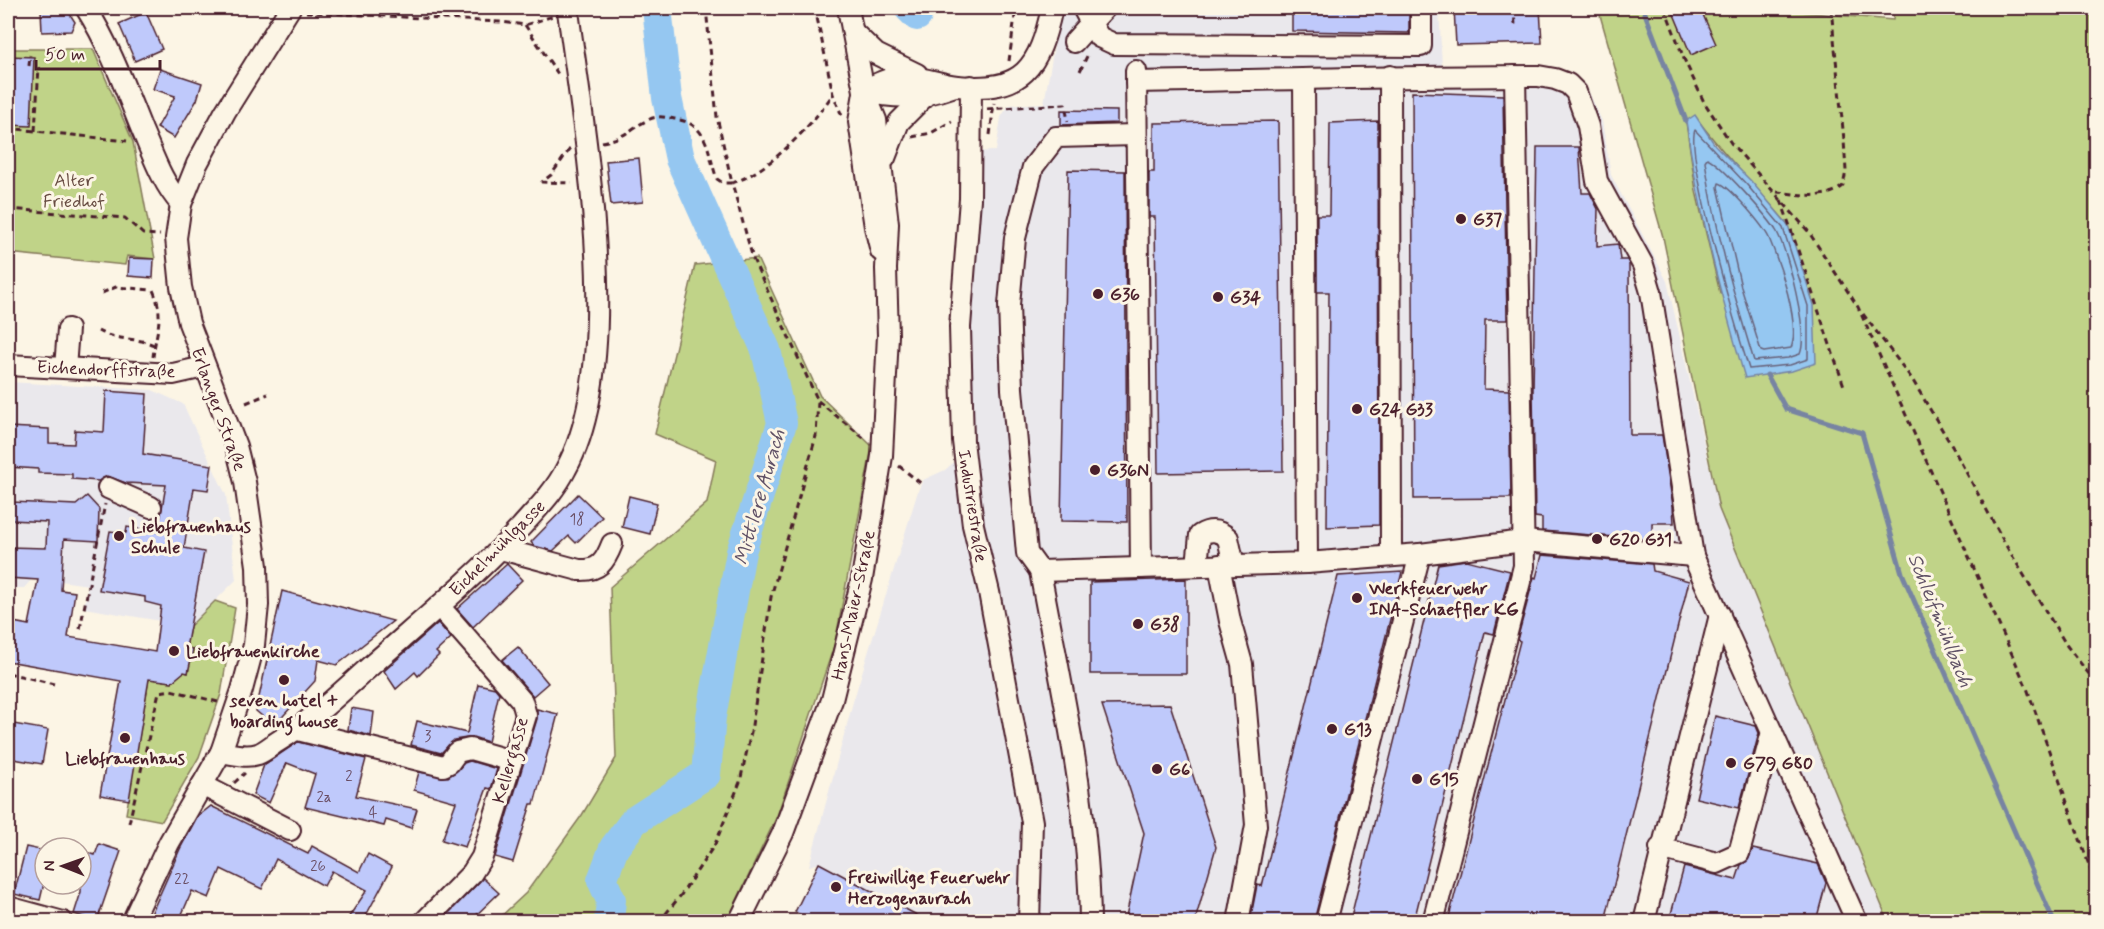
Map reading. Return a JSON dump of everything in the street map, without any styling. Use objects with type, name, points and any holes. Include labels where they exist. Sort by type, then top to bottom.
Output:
[{"type":"street","points":[[86,8],[103,34],[158,167],[172,195],[181,204]]},
{"type":"street","name":"Hans-Maier-Straße","points":[[739,921],[783,833],[832,700],[862,579],[882,456],[888,335],[886,269],[888,224],[876,120],[864,91],[848,8]]},
{"type":"street","points":[[864,91],[895,78],[926,88],[988,86],[1021,77],[1038,57],[1052,8]]},
{"type":"street","points":[[1074,42],[1087,15],[1105,8]]},
{"type":"street","points":[[1087,15],[1100,37],[1108,42],[1120,44],[1421,45],[1421,8]]},
{"type":"street","name":"Erlanger Straße","points":[[132,921],[169,843],[221,752],[254,645],[258,605],[257,566],[245,482],[236,446],[189,324],[181,286],[176,238],[181,204],[197,164],[225,112],[289,9]]},
{"type":"street","name":"Eichelmühlgasse","points":[[221,752],[243,756],[258,754],[298,729],[332,692],[439,606],[501,549],[553,491],[567,468],[587,420],[596,324],[596,273],[590,183],[568,11]]},
{"type":"street","points":[[853,32],[876,54],[926,88]]},
{"type":"street","points":[[1141,568],[1136,76],[1304,80],[1390,76],[1515,76],[1555,79],[1576,92],[1588,126],[1597,181],[1643,266],[1650,292],[1694,556],[1857,921]]},
{"type":"street","points":[[1390,76],[1391,556]]},
{"type":"street","points":[[1433,921],[1524,566],[1515,76]]},
{"type":"street","points":[[1304,80],[1307,563]]},
{"type":"street","name":"Industriestraße","points":[[964,86],[971,113],[970,199],[960,327],[963,441],[973,525],[989,592],[1032,822],[1029,921]]},
{"type":"street","points":[[883,167],[892,135],[899,122],[926,88]]},
{"type":"street","name":"Hans-Maier-Straße","points":[[864,91],[860,122],[875,227],[886,269]]},
{"type":"street","points":[[1090,921],[1088,852],[1073,753],[1040,571],[1028,553],[1012,389],[1009,304],[1015,238],[1033,166],[1056,137],[1136,135]]},
{"type":"street","points":[[65,368],[68,328]]},
{"type":"street","name":"Eichendorffstraße","points":[[8,365],[173,374],[204,367]]},
{"type":"street","points":[[108,488],[150,507]]},
{"type":"street","points":[[1197,566],[1200,536],[1206,532],[1215,531],[1228,538],[1230,621],[1242,664],[1256,825],[1238,921]]},
{"type":"street","points":[[1040,571],[1307,563],[1420,554],[1524,541],[1694,556]]},
{"type":"street","points":[[501,549],[579,570],[589,570],[600,566],[606,560],[612,544]]},
{"type":"street","points":[[1326,921],[1420,554]]},
{"type":"street","name":"Kellergasse","points":[[424,921],[472,873],[482,857],[526,715],[522,701],[439,606]]},
{"type":"street","points":[[1644,921],[1660,848],[1719,615]]},
{"type":"street","points":[[298,729],[443,766],[450,763],[457,752],[465,749],[512,761]]},
{"type":"street","points":[[1660,848],[1717,863],[1738,853],[1772,732]]},
{"type":"street","points":[[202,785],[290,830]]},
{"type":"street","points":[[8,907],[63,921]]},
{"type":"path","points":[[658,921],[681,895],[715,844],[740,782],[751,732],[771,597],[816,436],[818,401],[753,259],[717,117],[706,8]]},
{"type":"path","points":[[590,183],[542,182],[551,175],[568,150],[576,144],[627,136],[642,123],[658,116],[691,121],[698,126],[717,179],[723,183],[732,183],[758,170],[806,129],[833,94],[814,8]]},
{"type":"path","points":[[1011,54],[1016,8]]},
{"type":"path","points":[[1514,8],[1515,26]]},
{"type":"path","points":[[1665,8],[1684,59],[1704,102],[1731,143],[1779,196],[1832,264],[1858,307],[1912,380],[1953,448],[2008,549],[2067,646],[2097,683]]},
{"type":"path","points":[[1775,192],[1814,196],[1834,194],[1843,186],[1846,171],[1845,150],[1831,8]]},
{"type":"path","points":[[289,9],[525,25],[568,11]]},
{"type":"path","points":[[525,25],[562,81]]},
{"type":"path","points":[[30,55],[30,67],[38,68],[35,131]]},
{"type":"path","points":[[908,136],[931,133],[971,113],[993,107],[1065,104],[1067,110]]},
{"type":"path","points":[[989,142],[993,107]]},
{"type":"path","points":[[8,128],[133,142],[146,140]]},
{"type":"path","points":[[8,184],[15,129]]},
{"type":"path","points":[[1779,196],[1844,386]]},
{"type":"path","points":[[8,209],[125,218],[143,234],[162,235]]},
{"type":"path","points":[[8,286],[18,287]]},
{"type":"path","points":[[102,292],[116,287],[153,290],[160,309],[161,324],[154,345],[153,358]]},
{"type":"path","points":[[1858,307],[2027,688],[2097,885]]},
{"type":"path","points":[[8,329],[14,330]]},
{"type":"path","points":[[98,331],[110,338],[154,345]]},
{"type":"path","points":[[246,403],[268,394]]},
{"type":"path","points":[[80,629],[108,488]]},
{"type":"path","points":[[8,673],[54,684]]},
{"type":"path","points":[[129,823],[159,692],[171,690],[223,704]]},
{"type":"shaded area","points":[[1061,8],[1439,8],[1442,67],[1547,68],[1576,78],[1587,88],[1602,121],[1611,175],[1667,281],[1719,509],[1888,921],[928,921],[820,863],[809,866],[853,702],[918,491],[923,480],[945,470],[954,462],[958,453],[965,152],[996,151],[1001,117],[1009,105],[1044,103]]},
{"type":"shaded area","name":"Liebfrauenhaus Schule","points":[[8,382],[152,390],[183,404],[226,495],[236,580],[190,626],[84,608],[88,585],[34,577],[24,588],[8,588]]},
{"type":"green space","points":[[1598,8],[1753,8],[1893,20],[1894,8],[2096,8],[2096,921],[1888,921],[1719,509],[1663,237]],"holes":[[[1695,116],[1788,225],[1720,293],[1696,191],[1686,122]]]},
{"type":"green space","name":"Alter Friedhof","points":[[8,49],[93,49],[133,142],[155,259],[127,256],[125,265],[8,253]]},
{"type":"green space","points":[[757,258],[820,396],[872,446],[835,643],[777,816],[727,921],[496,921],[526,893],[582,815],[616,758],[610,587],[707,503],[716,460],[655,434],[695,265]]},
{"type":"green space","points":[[215,601],[235,608],[221,694],[199,757],[162,821],[126,814],[149,679],[158,680],[159,675],[164,681],[172,682],[182,671],[188,673],[193,650],[186,648],[190,626]]},
{"type":"water","points":[[1695,115],[1715,145],[1751,181],[1788,225],[1814,305],[1816,363],[1792,371],[1745,378],[1703,219],[1686,121]]},
{"type":"building","points":[[66,8],[75,22],[71,31],[42,32],[41,9]]},
{"type":"building","points":[[1292,8],[1409,8],[1409,33],[1292,31]]},
{"type":"building","points":[[1454,8],[1540,8],[1542,43],[1456,45]]},
{"type":"building","points":[[1684,8],[1700,8],[1716,44],[1691,55],[1673,12]]},
{"type":"building","points":[[146,12],[162,49],[135,61],[119,24]]},
{"type":"building","points":[[8,56],[34,57],[31,126],[8,125]]},
{"type":"building","points":[[160,69],[202,83],[197,100],[174,138],[157,128],[175,96],[153,89]]},
{"type":"building","name":"G37","points":[[1412,92],[1503,95],[1507,320],[1485,320],[1484,389],[1509,390],[1511,498],[1414,499]]},
{"type":"building","points":[[1061,110],[1117,111],[1117,123],[1061,125]]},
{"type":"building","name":"G34","points":[[1278,121],[1283,471],[1158,473],[1155,217],[1149,217],[1149,172],[1154,172],[1154,123]]},
{"type":"building","name":"G24 G33","points":[[1378,121],[1379,525],[1327,527],[1329,292],[1317,292],[1317,215],[1329,215],[1330,123]]},
{"type":"building","points":[[1537,147],[1579,147],[1582,193],[1590,193],[1598,209],[1597,246],[1618,244],[1620,260],[1627,260],[1629,264],[1630,435],[1662,435],[1673,506],[1674,523],[1652,523],[1652,540],[1542,531],[1542,518],[1535,517],[1533,390]]},
{"type":"building","points":[[639,158],[643,202],[611,205],[606,161]]},
{"type":"building","name":"G36","points":[[1068,170],[1125,171],[1127,522],[1061,521]]},
{"type":"building","points":[[129,258],[154,259],[153,278],[128,276]]},
{"type":"building","points":[[106,391],[147,394],[143,454],[212,465],[208,490],[194,488],[184,548],[204,552],[186,648],[193,649],[188,673],[184,672],[172,682],[149,679],[129,800],[100,795],[121,681],[8,661],[8,621],[29,625],[38,580],[8,578],[8,547],[46,548],[47,522],[12,520],[12,502],[76,505],[87,496],[99,509],[98,541],[64,539],[61,590],[75,592],[68,637],[155,652],[161,606],[145,602],[145,597],[99,590],[110,531],[126,533],[127,527],[158,532],[166,485],[126,483],[107,476],[99,481],[72,479],[72,474],[38,473],[38,469],[8,467],[8,427],[49,429],[49,443],[74,444],[75,430],[104,432]]},
{"type":"building","points":[[578,494],[602,517],[576,543],[569,536],[553,551],[534,546],[531,542]]},
{"type":"building","points":[[629,496],[657,503],[650,534],[622,527]]},
{"type":"building","points":[[1542,555],[1652,564],[1653,571],[1689,581],[1605,921],[1448,921],[1520,641],[1517,640]]},
{"type":"building","name":"G15","points":[[1466,560],[1510,571],[1494,634],[1485,632],[1414,921],[1350,921],[1438,564]]},
{"type":"building","points":[[507,564],[522,580],[473,627],[457,609]]},
{"type":"building","name":"G13","points":[[1402,572],[1314,921],[1250,921],[1257,885],[1262,886],[1338,576]]},
{"type":"building","name":"G38","points":[[1186,579],[1186,674],[1090,674],[1090,582]]},
{"type":"building","points":[[282,591],[393,621],[337,665],[318,660],[315,681],[274,726],[256,711]]},
{"type":"building","points":[[438,623],[451,638],[436,652],[439,655],[418,676],[415,672],[396,689],[384,671]]},
{"type":"building","points":[[518,647],[548,683],[533,696],[502,660]]},
{"type":"building","points":[[478,684],[495,688],[499,693],[488,742],[473,737],[454,740],[441,753],[411,745],[417,721],[467,733]]},
{"type":"building","name":"G6","points":[[1170,704],[1216,847],[1195,921],[1125,921],[1144,833],[1102,705]]},
{"type":"building","points":[[351,708],[374,712],[371,736],[348,730]]},
{"type":"building","points":[[537,709],[558,714],[534,804],[531,804],[513,862],[495,857],[537,719]]},
{"type":"building","name":"G79 G80","points":[[1715,716],[1756,726],[1759,733],[1739,808],[1696,798]]},
{"type":"building","points":[[8,723],[48,730],[42,764],[8,758]]},
{"type":"building","points":[[298,742],[366,759],[356,796],[417,809],[411,828],[386,820],[384,826],[305,807],[315,774],[287,763],[269,803],[253,795],[264,765]]},
{"type":"building","points":[[470,761],[497,769],[491,789],[487,788],[465,847],[442,840],[456,802],[414,790],[419,772],[448,777],[464,763]]},
{"type":"building","points":[[211,806],[308,854],[312,846],[359,872],[368,854],[392,867],[363,921],[346,921],[367,890],[332,871],[324,886],[276,859],[262,889],[221,869],[209,898],[192,891],[179,921],[148,921],[197,817]]},
{"type":"building","points":[[99,844],[121,851],[97,921],[74,914],[80,896],[93,896],[93,854],[95,855]]},
{"type":"building","points":[[26,847],[33,848],[33,896],[41,896],[40,900],[14,894]]},
{"type":"building","points":[[1753,849],[1818,864],[1826,883],[1816,921],[1669,921],[1684,867],[1736,880],[1741,865],[1748,860]]},
{"type":"building","name":"Freiwillige Feuerwehr Herzogenaurach","points":[[819,863],[928,921],[813,921],[795,912]]},
{"type":"building","points":[[483,878],[499,893],[470,921],[441,921]]},
{"type":"waterway","name":"Mittlere Aurach","points":[[609,922],[611,900],[602,880],[614,848],[634,821],[706,774],[711,717],[741,552],[782,423],[766,350],[680,159],[667,98],[657,8]]},
{"type":"waterway","name":"Mittlere Aurach","points":[[909,8],[917,16]]},
{"type":"waterway","name":"Schleifmühlbach","points":[[1643,8],[1686,121]]},
{"type":"waterway","name":"Schleifmühlbach","points":[[1767,375],[1786,409],[1862,433],[1902,573],[2054,922]]},
{"type":"place","name":"G37","points":[[1461,219]]},
{"type":"place","name":"G36","points":[[1098,294]]},
{"type":"place","name":"G34","points":[[1218,297]]},
{"type":"place","name":"G24 G33","points":[[1357,409]]},
{"type":"place","name":"G36N","points":[[1095,470]]},
{"type":"place","name":"Liebfrauenhaus Schule","points":[[119,536]]},
{"type":"place","name":"G20 G31","points":[[1597,539]]},
{"type":"place","name":"Werkfeuerwehr INA-Schaeffler KG","points":[[1357,598]]},
{"type":"place","name":"G38","points":[[1138,624]]},
{"type":"place","name":"Liebfrauenkirche","points":[[174,651]]},
{"type":"place","name":"seven hotel + boarding house","points":[[284,680]]},
{"type":"place","name":"G13","points":[[1332,729]]},
{"type":"place","name":"Liebfrauenhaus","points":[[125,738]]},
{"type":"place","name":"G79 G80","points":[[1731,763]]},
{"type":"place","name":"G6","points":[[1157,769]]},
{"type":"place","name":"G15","points":[[1417,779]]},
{"type":"place","name":"Freiwillige Feuerwehr Herzogenaurach","points":[[836,887]]}]
